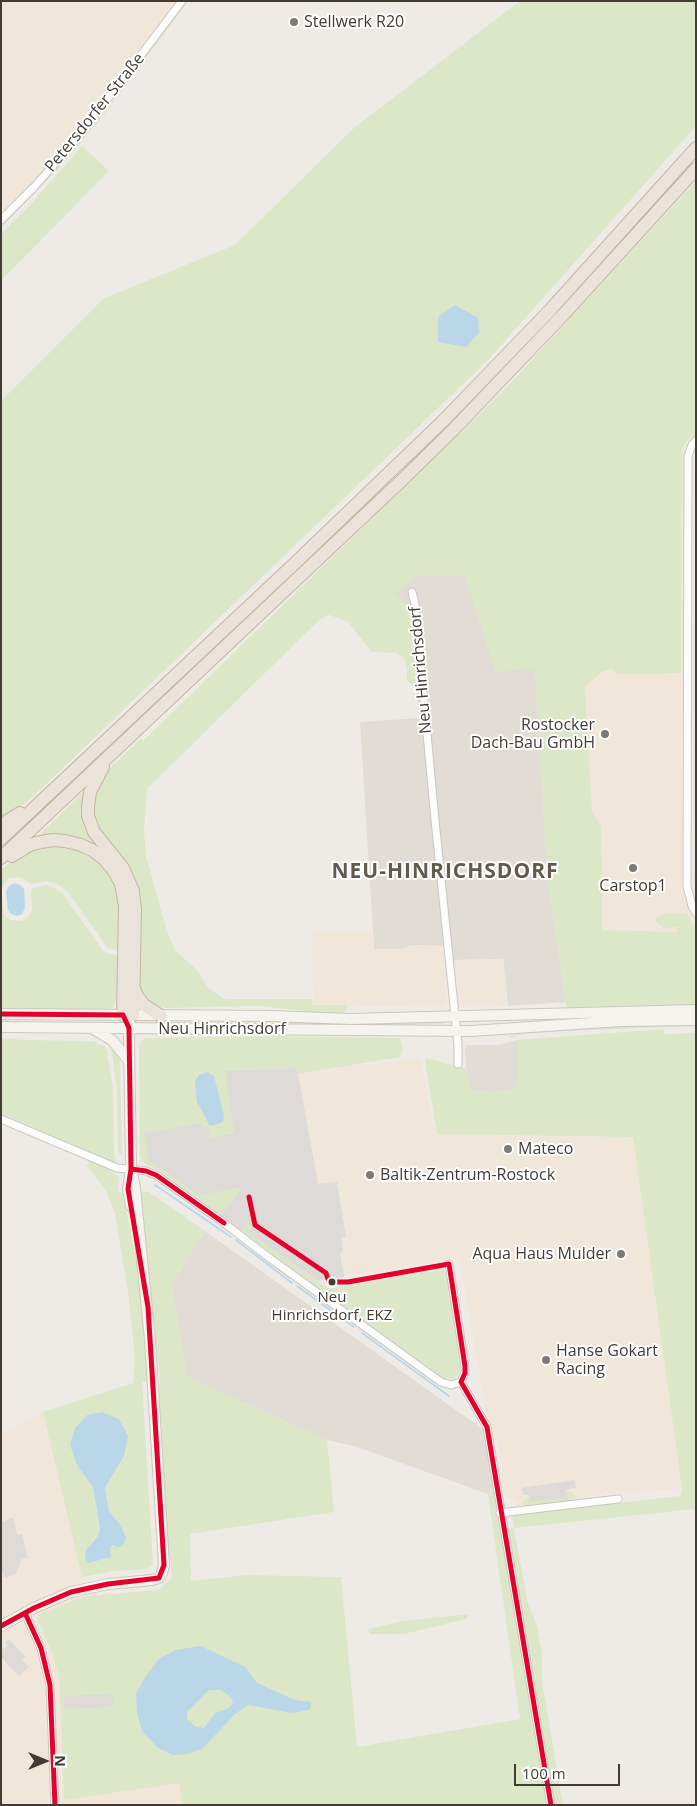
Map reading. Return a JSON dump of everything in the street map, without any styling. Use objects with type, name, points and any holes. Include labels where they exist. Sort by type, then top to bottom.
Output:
[{"type":"highway","points":[[1,839],[294,564],[444,420],[551,309],[696,148]]},
{"type":"highway","points":[[1,858],[400,482],[485,398],[696,169]]},
{"type":"highway","points":[[108,758],[90,792],[88,816],[94,832],[123,868],[133,891],[135,910],[133,983],[128,1015]]},
{"type":"highway","points":[[1,825],[18,815],[31,803],[51,792]]},
{"type":"highway","points":[[1,863],[28,846],[59,840],[76,843],[92,850],[104,859],[114,871],[121,884],[125,906],[128,1015]]},
{"type":"highway","points":[[133,983],[135,992],[142,1003],[161,1016]]},
{"type":"main road","name":"Neu Hinrichsdorf","points":[[1,1014],[279,1016],[331,1019],[696,1010]]},
{"type":"main road","points":[[1,1626],[71,1592],[108,1584],[159,1578],[164,1565],[148,1315],[135,1188],[130,1169],[128,1015]]},
{"type":"main road","points":[[443,1030],[454,1017]]},
{"type":"main road","points":[[456,1031],[457,1024],[471,1017]]},
{"type":"main road","name":"Neu Hinrichsdorf","points":[[1,1027],[456,1031],[621,1021],[696,1020]]},
{"type":"main road","points":[[92,1028],[112,1040],[129,1061]]},
{"type":"street","name":"Petersdorfer Straße","points":[[1,220],[82,134],[182,1]]},
{"type":"street","points":[[694,443],[688,456],[687,886],[692,906],[696,913]]},
{"type":"street","name":"Neu Hinrichsdorf","points":[[412,592],[416,614],[458,1064]]},
{"type":"street","points":[[1,1119],[117,1168],[146,1171],[156,1175],[441,1382],[451,1385],[461,1382],[465,1373],[465,1366],[449,1264]]},
{"type":"street","points":[[461,1382],[487,1427],[500,1514],[551,1805]]},
{"type":"street","points":[[500,1514],[618,1499]]},
{"type":"street","points":[[25,1613],[41,1648],[50,1685],[55,1805]]},
{"type":"shaded area","points":[[1,1],[176,1],[78,131],[1,214]]},
{"type":"shaded area","points":[[696,435],[696,926],[693,925],[687,913],[661,914],[654,920],[678,927],[677,932],[602,931],[601,827],[592,811],[585,687],[602,672],[611,669],[681,673],[682,449],[688,439]]},
{"type":"shaded area","points":[[465,575],[496,671],[535,668],[548,882],[566,1002],[508,1006],[503,959],[453,960],[452,946],[411,945],[402,949],[374,949],[360,722],[419,718],[410,607],[394,594],[414,576]]},
{"type":"shaded area","points":[[312,931],[373,931],[374,949],[402,949],[411,945],[444,946],[447,1001],[442,1007],[313,1005]]},
{"type":"shaded area","points":[[503,959],[508,1006],[456,1005],[453,960]]},
{"type":"shaded area","points":[[518,1040],[518,1086],[509,1090],[491,1092],[472,1091],[467,1079],[466,1045],[497,1045]]},
{"type":"shaded area","points":[[420,1058],[436,1134],[633,1137],[682,1489],[609,1493],[523,1508],[503,1493],[498,1475],[503,1472],[498,1442],[497,1438],[490,1435],[459,1258],[319,1281],[248,1232],[248,1222],[241,1231],[221,1215],[243,1188],[298,1073]]},
{"type":"shaded area","points":[[297,1068],[318,1184],[337,1182],[346,1237],[341,1238],[343,1252],[340,1253],[344,1277],[318,1281],[248,1232],[251,1228],[248,1222],[241,1231],[221,1215],[243,1187],[199,1195],[149,1160],[144,1133],[202,1123],[203,1128],[208,1127],[210,1138],[234,1133],[225,1071]]},
{"type":"shaded area","points":[[205,1231],[484,1430],[493,1487],[488,1494],[357,1447],[327,1440],[184,1376],[185,1363],[171,1285]]},
{"type":"shaded area","points":[[43,1412],[87,1596],[39,1614],[37,1619],[51,1650],[59,1677],[64,1799],[179,1783],[182,1805],[1,1805],[1,1435]]},
{"type":"shaded area","points":[[575,1480],[576,1488],[566,1490],[567,1497],[530,1502],[529,1495],[523,1495],[522,1488]]},
{"type":"shaded area","points":[[13,1518],[17,1535],[22,1534],[28,1558],[22,1559],[16,1573],[6,1578],[1,1569],[1,1522]]},
{"type":"shaded area","points":[[9,1639],[25,1657],[22,1660],[29,1667],[19,1676],[1,1657],[1,1651],[7,1645],[5,1642]]},
{"type":"shaded area","points":[[110,1694],[114,1702],[110,1707],[67,1709],[63,1705],[66,1696]]},
{"type":"green space","points":[[186,1],[188,1],[107,111],[86,136],[86,134],[107,109]]},
{"type":"green space","points":[[520,1],[696,1],[696,126],[488,360],[44,786],[16,812],[1,821],[1,401],[104,298],[235,245],[355,127]]},
{"type":"green space","points":[[83,141],[64,163],[1,228],[1,224]]},
{"type":"green space","points":[[82,146],[109,171],[1,281],[1,234],[31,204]]},
{"type":"green space","points":[[696,181],[696,435],[688,439],[682,449],[681,673],[617,674],[611,669],[602,672],[585,687],[592,811],[601,827],[602,930],[677,932],[677,927],[663,928],[654,920],[661,914],[687,913],[693,925],[696,926],[696,1005],[567,1008],[548,882],[535,669],[496,671],[465,575],[414,576],[395,594],[410,607],[417,690],[407,681],[407,669],[404,658],[396,653],[372,652],[347,621],[329,615],[319,620],[147,789],[144,831],[146,856],[166,928],[175,950],[198,971],[208,988],[225,999],[312,999],[313,1005],[348,1005],[343,1015],[258,1006],[165,1008],[154,1004],[145,996],[138,984],[140,908],[101,836],[91,805],[103,775],[141,738],[143,741],[504,390]]},
{"type":"green space","points":[[86,789],[95,841],[130,917],[99,852],[33,841]]},
{"type":"green space","points":[[56,843],[88,851],[116,880],[119,899],[118,950],[108,948],[67,891],[56,883],[47,881],[32,884],[19,877],[9,878],[4,883],[1,891],[1,870],[21,853]]},
{"type":"green space","points":[[46,885],[55,888],[63,894],[104,952],[117,956],[116,1001],[113,1007],[106,1011],[1,1011],[1,897],[4,915],[11,920],[20,921],[27,919],[32,910],[31,892],[33,888]]},
{"type":"green space","points":[[442,1021],[442,1024],[381,1025],[146,1025],[146,1023]]},
{"type":"green space","points":[[696,1023],[696,1026],[565,1031],[522,1034],[511,1038],[510,1036],[526,1032]]},
{"type":"green space","points":[[664,1029],[664,1034],[696,1033],[696,1509],[514,1528],[512,1515],[680,1496],[682,1489],[633,1137],[437,1134],[425,1058],[465,1068],[472,1091],[491,1092],[509,1090],[518,1086],[518,1040]]},
{"type":"green space","points":[[282,1036],[400,1038],[403,1050],[400,1057],[298,1074],[297,1068],[225,1071],[234,1133],[210,1138],[202,1123],[144,1133],[244,1187],[221,1215],[158,1170],[145,1164],[140,1157],[139,1045],[144,1038]]},
{"type":"green space","points":[[1,1038],[93,1041],[106,1047],[113,1088],[114,1152],[116,1163],[1,1113]]},
{"type":"green space","points":[[111,1047],[118,1054],[120,1062],[122,1155],[118,1152],[117,1090]]},
{"type":"green space","points":[[90,1160],[107,1168],[119,1177],[118,1192],[123,1193],[138,1269],[149,1381],[142,1382],[153,1564],[146,1569],[114,1571],[82,1577],[43,1412],[133,1383],[135,1358],[128,1292],[115,1213],[106,1191],[87,1166]],"holes":[[[124,1456],[105,1488],[109,1511],[121,1526],[110,1550],[91,1543],[99,1536],[100,1529],[93,1487]]]},
{"type":"green space","points":[[141,1192],[149,1192],[205,1231],[171,1285],[185,1363],[184,1376],[327,1440],[334,1512],[190,1534],[191,1581],[247,1575],[341,1577],[357,1747],[520,1719],[488,1494],[493,1487],[500,1530],[514,1528],[528,1604],[536,1623],[542,1654],[542,1682],[563,1805],[182,1805],[179,1783],[64,1800],[59,1677],[51,1650],[37,1619],[39,1614],[87,1596],[158,1590],[172,1578],[165,1515],[159,1421],[160,1376]]},
{"type":"green space","points":[[248,1222],[251,1228],[249,1232],[329,1289],[445,1269],[461,1367],[459,1374],[454,1379],[444,1378],[327,1294],[241,1231]]},
{"type":"green space","points":[[566,1492],[573,1493],[574,1497],[569,1501],[523,1508],[523,1501],[529,1497],[530,1502],[567,1496]]},
{"type":"green space","points":[[469,1614],[466,1619],[404,1634],[370,1634],[368,1629],[403,1621]]},
{"type":"water","points":[[455,305],[478,318],[479,333],[466,347],[438,342],[438,317]]},
{"type":"water","points":[[15,883],[24,889],[25,908],[22,914],[17,916],[11,914],[8,910],[6,891],[9,886]]},
{"type":"water","points":[[207,1072],[214,1076],[224,1115],[223,1122],[210,1126],[197,1102],[195,1081],[199,1075]]},
{"type":"water","points":[[102,1412],[119,1419],[128,1436],[124,1456],[105,1488],[109,1511],[121,1526],[126,1538],[123,1546],[117,1547],[112,1545],[110,1550],[111,1557],[88,1563],[85,1558],[86,1550],[98,1536],[100,1529],[93,1487],[77,1465],[70,1445],[75,1428],[87,1415]]},
{"type":"water","points":[[201,1646],[245,1667],[257,1683],[295,1700],[311,1702],[311,1707],[309,1710],[293,1713],[248,1705],[235,1714],[202,1749],[188,1754],[173,1755],[158,1748],[142,1731],[137,1713],[136,1694],[158,1660],[175,1650]],"holes":[[[209,1690],[221,1690],[231,1697],[233,1702],[229,1708],[215,1713],[204,1728],[196,1727],[187,1720],[187,1712]]]},
{"type":"waterway","points":[[155,1185],[231,1237]]},
{"type":"waterway","points":[[236,1240],[292,1283]]},
{"type":"waterway","points":[[297,1286],[354,1327]]},
{"type":"waterway","points":[[362,1333],[449,1396]]},
{"type":"transit line","points":[[1,1014],[123,1015],[129,1028],[131,1169],[128,1189],[148,1307],[164,1565],[159,1578],[108,1584],[71,1592],[34,1608],[1,1626]]},
{"type":"transit line","points":[[131,1169],[146,1171],[156,1175],[224,1223]]},
{"type":"transit line","points":[[249,1197],[255,1225],[326,1273],[328,1279],[332,1282],[348,1282],[449,1264],[465,1366],[465,1373],[461,1382],[487,1427],[551,1805]]},
{"type":"transit line","points":[[25,1613],[41,1648],[50,1685],[55,1805]]},
{"type":"place","name":"Stellwerk R20","points":[[294,22]]},
{"type":"place","name":"Rostocker Dach-Bau GmbH","points":[[605,734]]},
{"type":"place","name":"Carstop1","points":[[633,868]]},
{"type":"place","name":"Mateco","points":[[508,1149]]},
{"type":"place","name":"Baltik-Zentrum-Rostock","points":[[370,1175]]},
{"type":"place","name":"Aqua Haus Mulder","points":[[621,1254]]},
{"type":"place","name":"Neu Hinrichsdorf, EKZ","points":[[332,1282]]},
{"type":"place","name":"Hanse Gokart Racing","points":[[546,1360]]},
{"type":"district","name":"NEU-HINRICHSDORF","points":[[445,872]]}]
